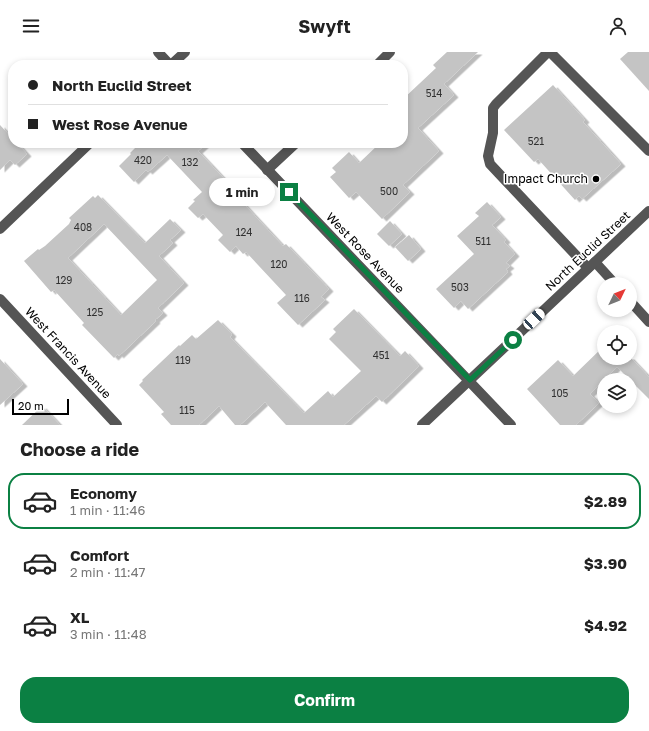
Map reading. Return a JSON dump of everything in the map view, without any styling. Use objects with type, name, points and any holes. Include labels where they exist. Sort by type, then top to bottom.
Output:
[{"type":"street","points":[[158,52],[166,60]]},
{"type":"street","points":[[176,60],[185,52]]},
{"type":"street","points":[[382,60],[390,52]]},
{"type":"street","points":[[607,277],[592,265],[490,164],[488,156],[493,133],[494,108],[496,104],[549,52],[649,152]]},
{"type":"street","points":[[0,229],[85,148]]},
{"type":"street","name":"West Rose Avenue","points":[[247,148],[470,380],[511,425]]},
{"type":"street","points":[[267,170],[291,148]]},
{"type":"street","name":"North Euclid Street","points":[[422,425],[649,211]]},
{"type":"street","name":"West Francis Avenue","points":[[0,299],[117,425]]},
{"type":"street","points":[[637,309],[649,322]]},
{"type":"building","points":[[447,52],[478,52],[444,84],[454,95],[418,128],[439,151],[403,185],[410,192],[382,219],[356,192],[349,198],[330,177],[336,172],[332,168],[349,152],[359,163],[375,148],[408,148],[408,94],[436,68],[433,65]]},
{"type":"building","points":[[628,52],[649,52],[649,91],[620,59]]},
{"type":"building","points":[[553,85],[585,120],[583,122],[621,164],[582,199],[579,196],[575,200],[538,159],[534,162],[504,130]]},
{"type":"building","points":[[0,125],[8,134],[8,148],[22,148],[27,154],[15,165],[10,160],[0,170]]},
{"type":"building","points":[[135,148],[201,148],[198,151],[230,185],[228,187],[283,246],[286,244],[329,289],[321,297],[325,300],[298,325],[277,303],[286,295],[246,252],[243,254],[236,246],[230,252],[218,240],[223,235],[203,214],[198,218],[188,208],[195,201],[193,200],[202,192],[167,155],[148,172],[146,170],[134,182],[119,166],[131,154],[130,153]]},
{"type":"building","points":[[98,195],[145,243],[170,219],[181,230],[170,240],[173,243],[159,256],[184,283],[158,308],[163,313],[155,320],[156,321],[119,356],[118,354],[114,358],[82,325],[84,323],[54,290],[51,292],[24,261],[38,249],[39,250],[45,246],[69,224],[71,220],[69,218],[93,196],[95,198]],"holes":[[[104,224],[157,280],[121,315],[68,258]]]},
{"type":"building","points":[[487,202],[501,217],[492,225],[506,240],[504,242],[515,254],[506,263],[510,266],[506,269],[508,272],[468,309],[461,301],[454,308],[436,289],[474,254],[457,236],[479,216],[475,213]]},
{"type":"building","points":[[390,221],[402,234],[389,246],[377,234]]},
{"type":"building","points":[[409,235],[421,249],[408,261],[395,247]]},
{"type":"building","points":[[354,309],[400,356],[405,351],[419,366],[382,402],[376,396],[344,425],[286,425],[265,402],[240,425],[235,425],[219,406],[199,425],[171,425],[161,414],[164,412],[139,385],[143,381],[142,380],[179,345],[180,346],[192,335],[196,339],[218,320],[232,334],[230,337],[304,413],[328,391],[333,397],[361,371],[329,339],[336,332],[333,329]]},
{"type":"building","points":[[597,353],[597,365],[637,364],[649,377],[649,399],[637,387],[637,373],[623,373],[617,367],[611,373],[597,373],[597,387],[590,394],[597,401],[597,405],[576,425],[560,425],[527,389],[558,360],[573,376]]},
{"type":"building","points":[[0,359],[23,384],[0,405]]},
{"type":"building","points":[[42,406],[60,425],[22,425]]},
{"type":"place","name":"Impact Church","points":[[596,179]]},
{"type":"route","points":[[289,192],[470,380],[513,340]]}]
